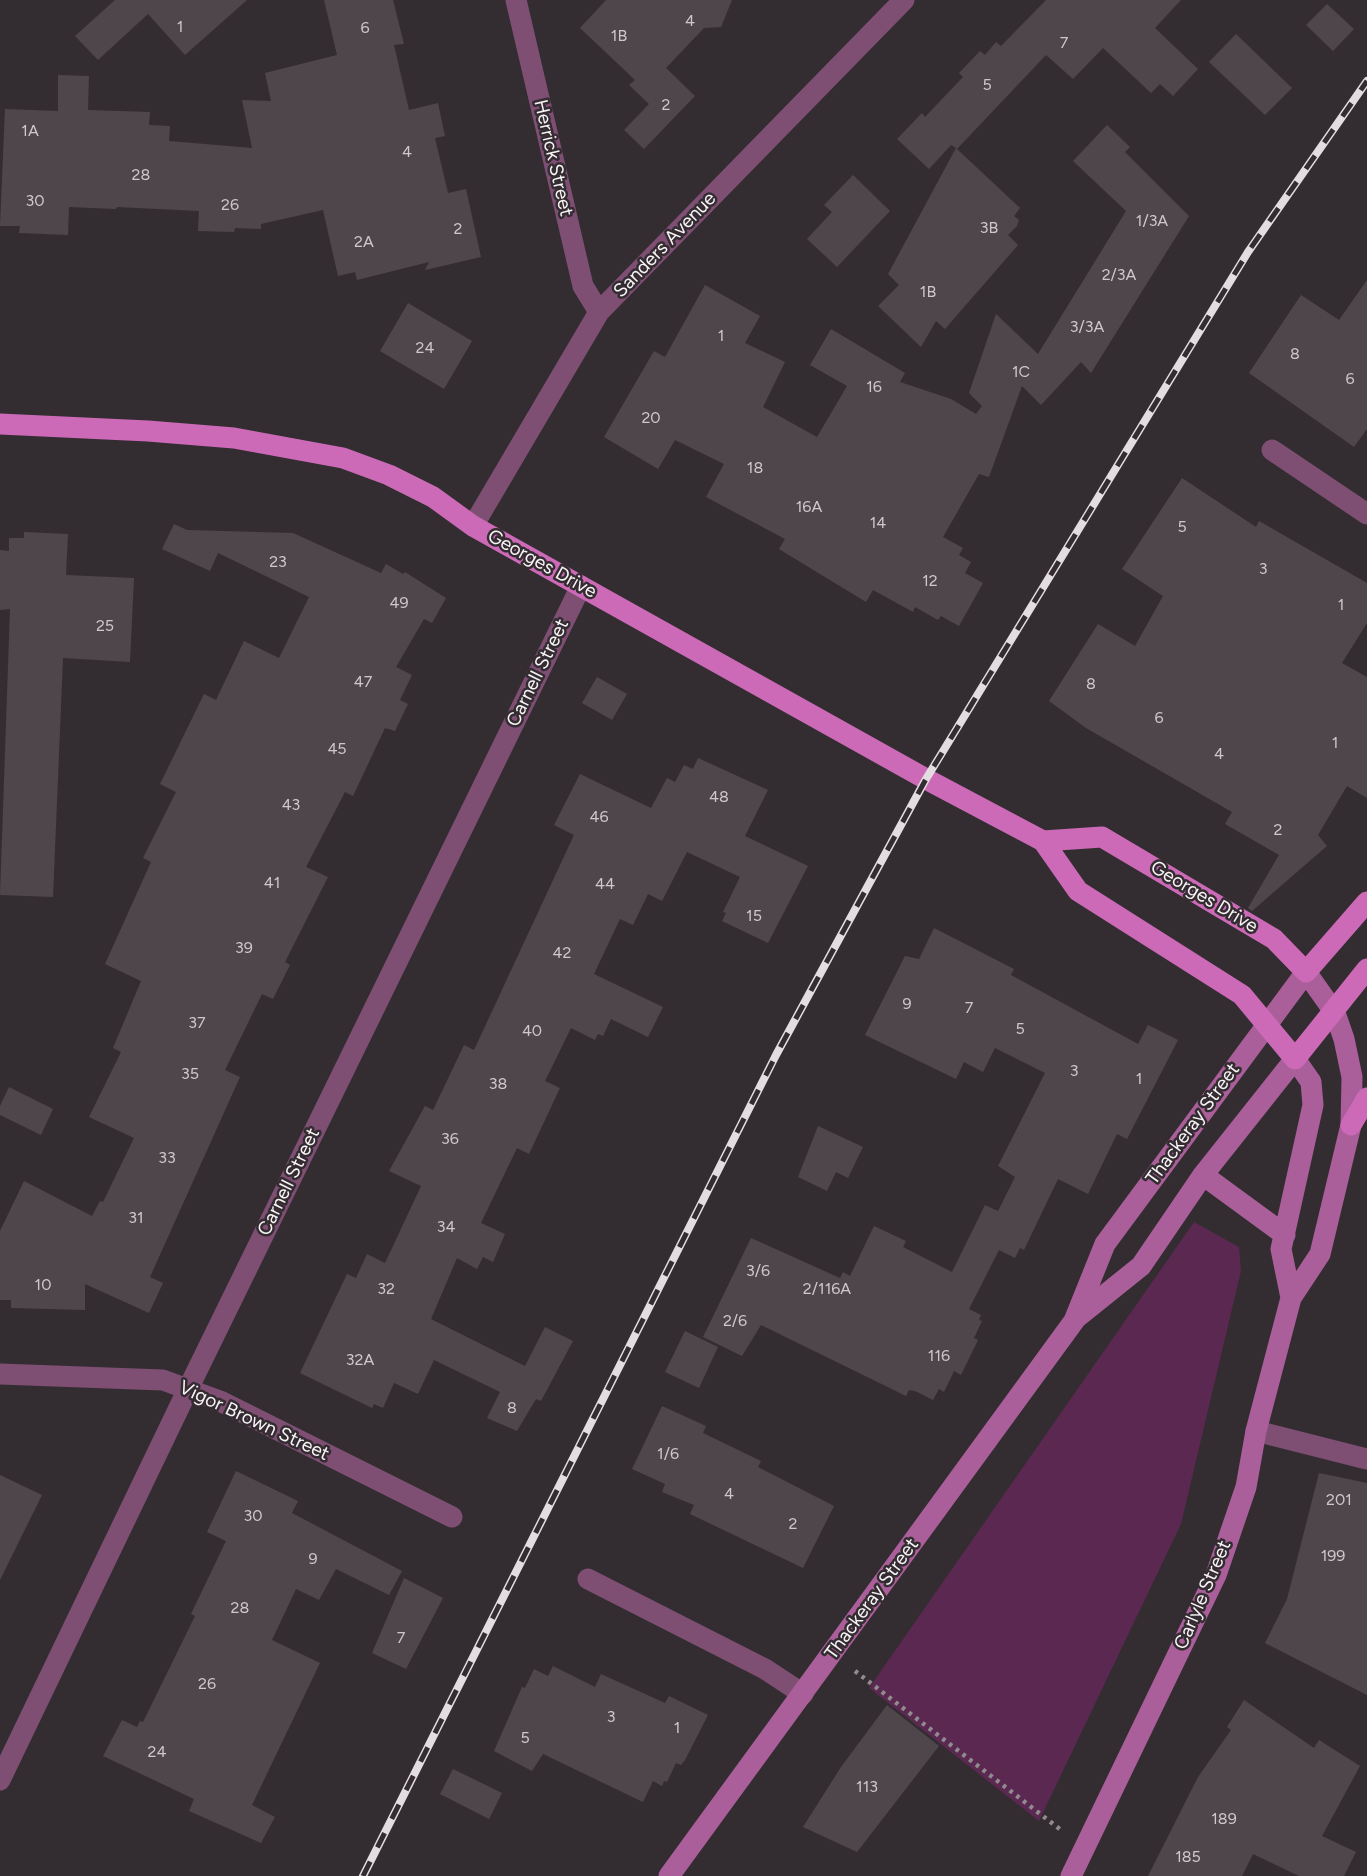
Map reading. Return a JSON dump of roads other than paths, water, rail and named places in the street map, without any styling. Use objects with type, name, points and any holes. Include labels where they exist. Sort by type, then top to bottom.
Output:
[{"type":"main road","name":"Georges Drive","points":[[0,424],[234,438],[343,458],[389,475],[433,497],[473,526],[1043,841],[1078,891],[1242,995],[1266,1026]]},
{"type":"main road","name":"Georges Drive","points":[[1043,841],[1102,837],[1274,939],[1306,972],[1335,1013]]},
{"type":"main road","points":[[1306,972],[1367,902]]},
{"type":"main road","points":[[1295,1059],[1335,1013],[1367,969]]},
{"type":"main road","name":"Thackeray Street","points":[[669,1876],[1074,1321],[1105,1244],[1306,972]]},
{"type":"main road","name":"Carlyle Street","points":[[1071,1876],[1216,1575],[1246,1487],[1256,1431],[1290,1298],[1320,1254],[1351,1125],[1352,1077],[1345,1039],[1335,1013]]},
{"type":"main road","name":"Carlyle Street","points":[[1266,1026],[1311,1082],[1313,1105],[1281,1249],[1290,1298]]},
{"type":"main road","name":"Thackeray Street","points":[[1074,1321],[1141,1266],[1203,1175],[1295,1059]]},
{"type":"main road","points":[[1351,1125],[1367,1098]]},
{"type":"main road","points":[[1203,1175],[1285,1235]]},
{"type":"street","name":"Herrick Street","points":[[516,0],[583,286],[599,312]]},
{"type":"street","name":"Sanders Avenue","points":[[473,526],[599,312],[904,0]]},
{"type":"street","points":[[1272,450],[1367,514]]},
{"type":"street","name":"Carnell Street","points":[[0,1780],[581,586]]},
{"type":"street","name":"Vigor Brown Street","points":[[0,1374],[163,1380],[220,1401],[452,1517]]},
{"type":"street","points":[[1256,1431],[1367,1459]]},
{"type":"street","points":[[588,1579],[765,1669],[803,1694]]},
{"type":"railway","points":[[363,1876],[776,1055],[926,779],[1248,252],[1367,81]]}]
